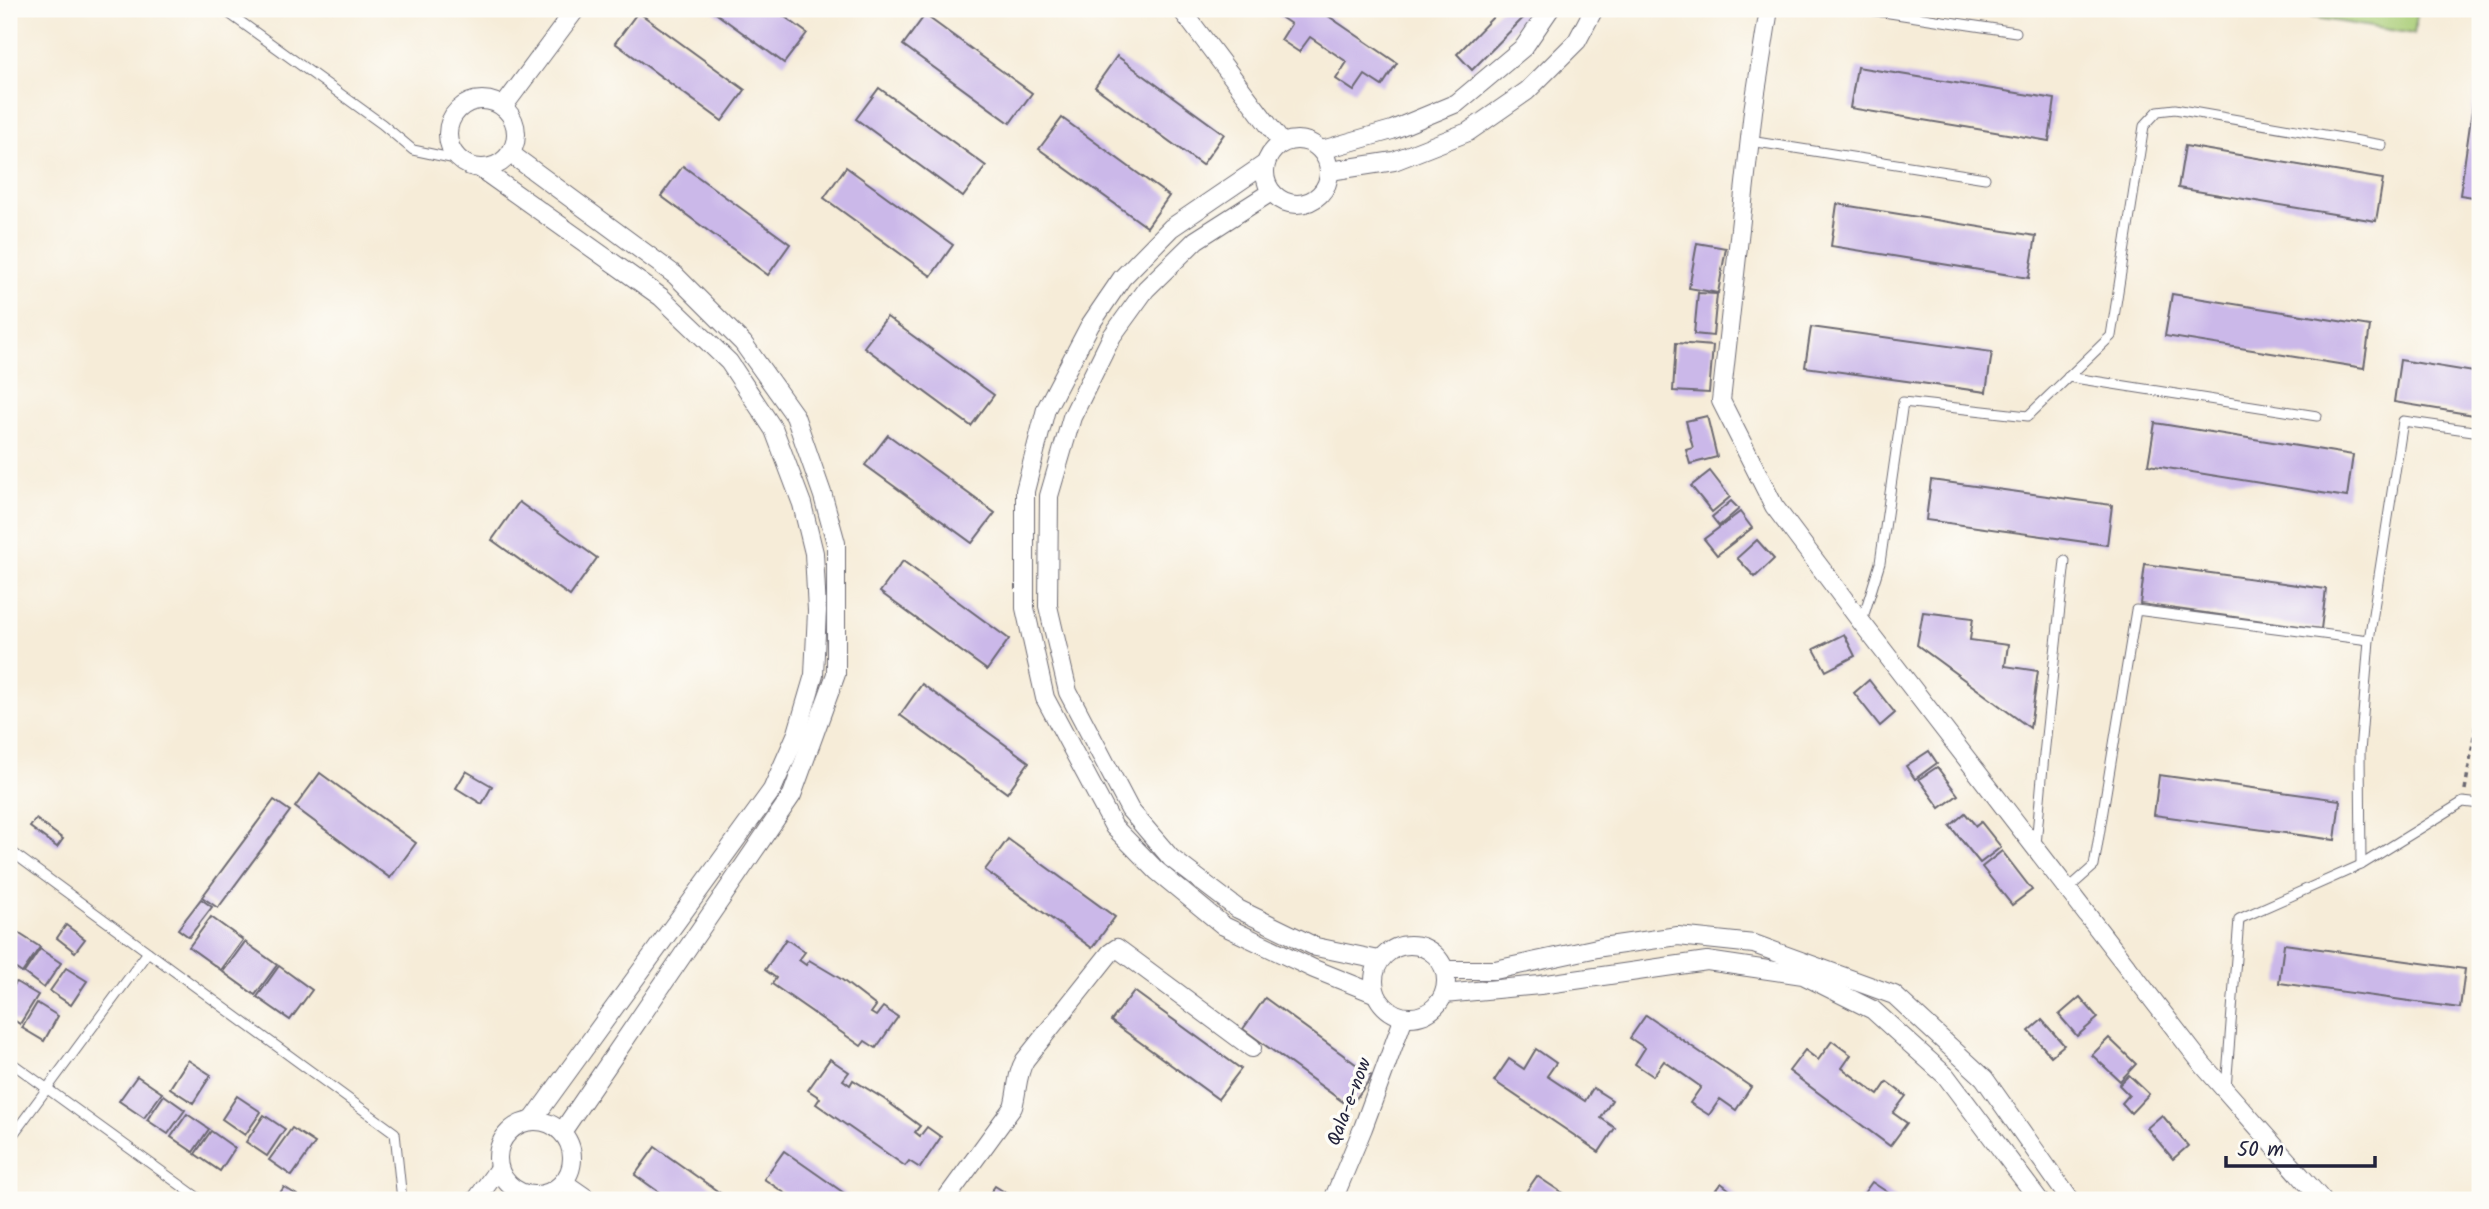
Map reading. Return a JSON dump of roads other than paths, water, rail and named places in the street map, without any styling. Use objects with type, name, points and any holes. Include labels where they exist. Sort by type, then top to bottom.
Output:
[{"type":"street","points":[[503,107],[576,9]]},
{"type":"street","points":[[1181,9],[1282,143]]},
{"type":"street","points":[[1322,150],[1392,130],[1457,103],[1524,47],[1550,9]]},
{"type":"street","points":[[1330,171],[1394,161],[1468,132],[1527,91],[1577,41],[1594,9]]},
{"type":"street","points":[[1769,9],[1750,141],[1721,401],[1774,506],[1862,623],[2226,1091],[2322,1200]]},
{"type":"street","points":[[476,100],[488,100],[503,107],[515,124],[515,144],[511,154],[492,167],[470,167],[460,160],[448,142],[450,120],[466,103],[476,100]]},
{"type":"street","points":[[1292,139],[1303,140],[1322,150],[1330,171],[1324,190],[1317,198],[1308,203],[1288,203],[1271,192],[1266,183],[1265,164],[1268,156],[1282,143],[1292,139]]},
{"type":"street","points":[[511,154],[675,275],[743,343],[795,416],[836,543],[836,674],[792,795],[562,1132]]},
{"type":"street","points":[[1265,164],[1171,228],[1122,278],[1090,325],[1046,409],[1025,491],[1024,607],[1045,698],[1114,827],[1157,871],[1224,926],[1314,969],[1376,994]]},
{"type":"street","points":[[481,169],[661,298],[729,362],[774,430],[802,503],[814,553],[817,611],[814,675],[797,733],[772,790],[532,1121]]},
{"type":"street","points":[[1271,192],[1196,240],[1146,289],[1112,336],[1072,417],[1049,496],[1048,606],[1068,692],[1130,810],[1171,858],[1238,909],[1316,947],[1379,960]]},
{"type":"street","points":[[1445,970],[1495,970],[1602,947],[1678,936],[1754,944],[1894,995],[1984,1078],[2070,1200]]},
{"type":"street","points":[[1409,944],[1431,951],[1440,959],[1447,982],[1438,1005],[1428,1013],[1416,1017],[1392,1013],[1382,1005],[1373,983],[1379,960],[1397,946],[1409,944]]},
{"type":"street","points":[[945,1200],[1013,1107],[1017,1092],[1017,1073],[1025,1060],[1110,953],[1117,948],[1252,1048]]},
{"type":"street","points":[[1444,994],[1540,985],[1707,961],[1803,975],[1873,1010],[1946,1076],[2039,1200]]},
{"type":"street","name":"Qala-e-now","points":[[1333,1200],[1404,1017]]},
{"type":"street","points":[[532,1121],[542,1122],[562,1132],[571,1149],[572,1158],[570,1171],[564,1182],[542,1195],[514,1195],[499,1168],[499,1149],[503,1138],[511,1130],[532,1121]]},
{"type":"street","points":[[476,1200],[499,1168]]},
{"type":"street","points":[[564,1182],[589,1200]]},
{"type":"lane","points":[[223,9],[382,124],[413,150],[460,160]]},
{"type":"lane","points":[[1863,9],[2016,32]]},
{"type":"lane","points":[[1862,623],[1880,564],[1903,402],[2028,416],[2111,336],[2144,126],[2158,111],[2175,109],[2382,145]]},
{"type":"lane","points":[[1750,141],[1985,178]]},
{"type":"lane","points":[[2068,377],[2317,416]]},
{"type":"lane","points":[[2361,865],[2360,752],[2369,640],[2403,421],[2480,432]]},
{"type":"lane","points":[[2036,847],[2043,755],[2065,561]]},
{"type":"lane","points":[[2068,888],[2094,866],[2136,610],[2369,640]]},
{"type":"lane","points":[[2226,1091],[2239,919],[2361,865],[2463,802],[2480,804]]},
{"type":"lane","points":[[9,850],[395,1133],[402,1200]]},
{"type":"lane","points":[[9,1140],[148,951]]},
{"type":"lane","points":[[9,1060],[201,1200]]}]
